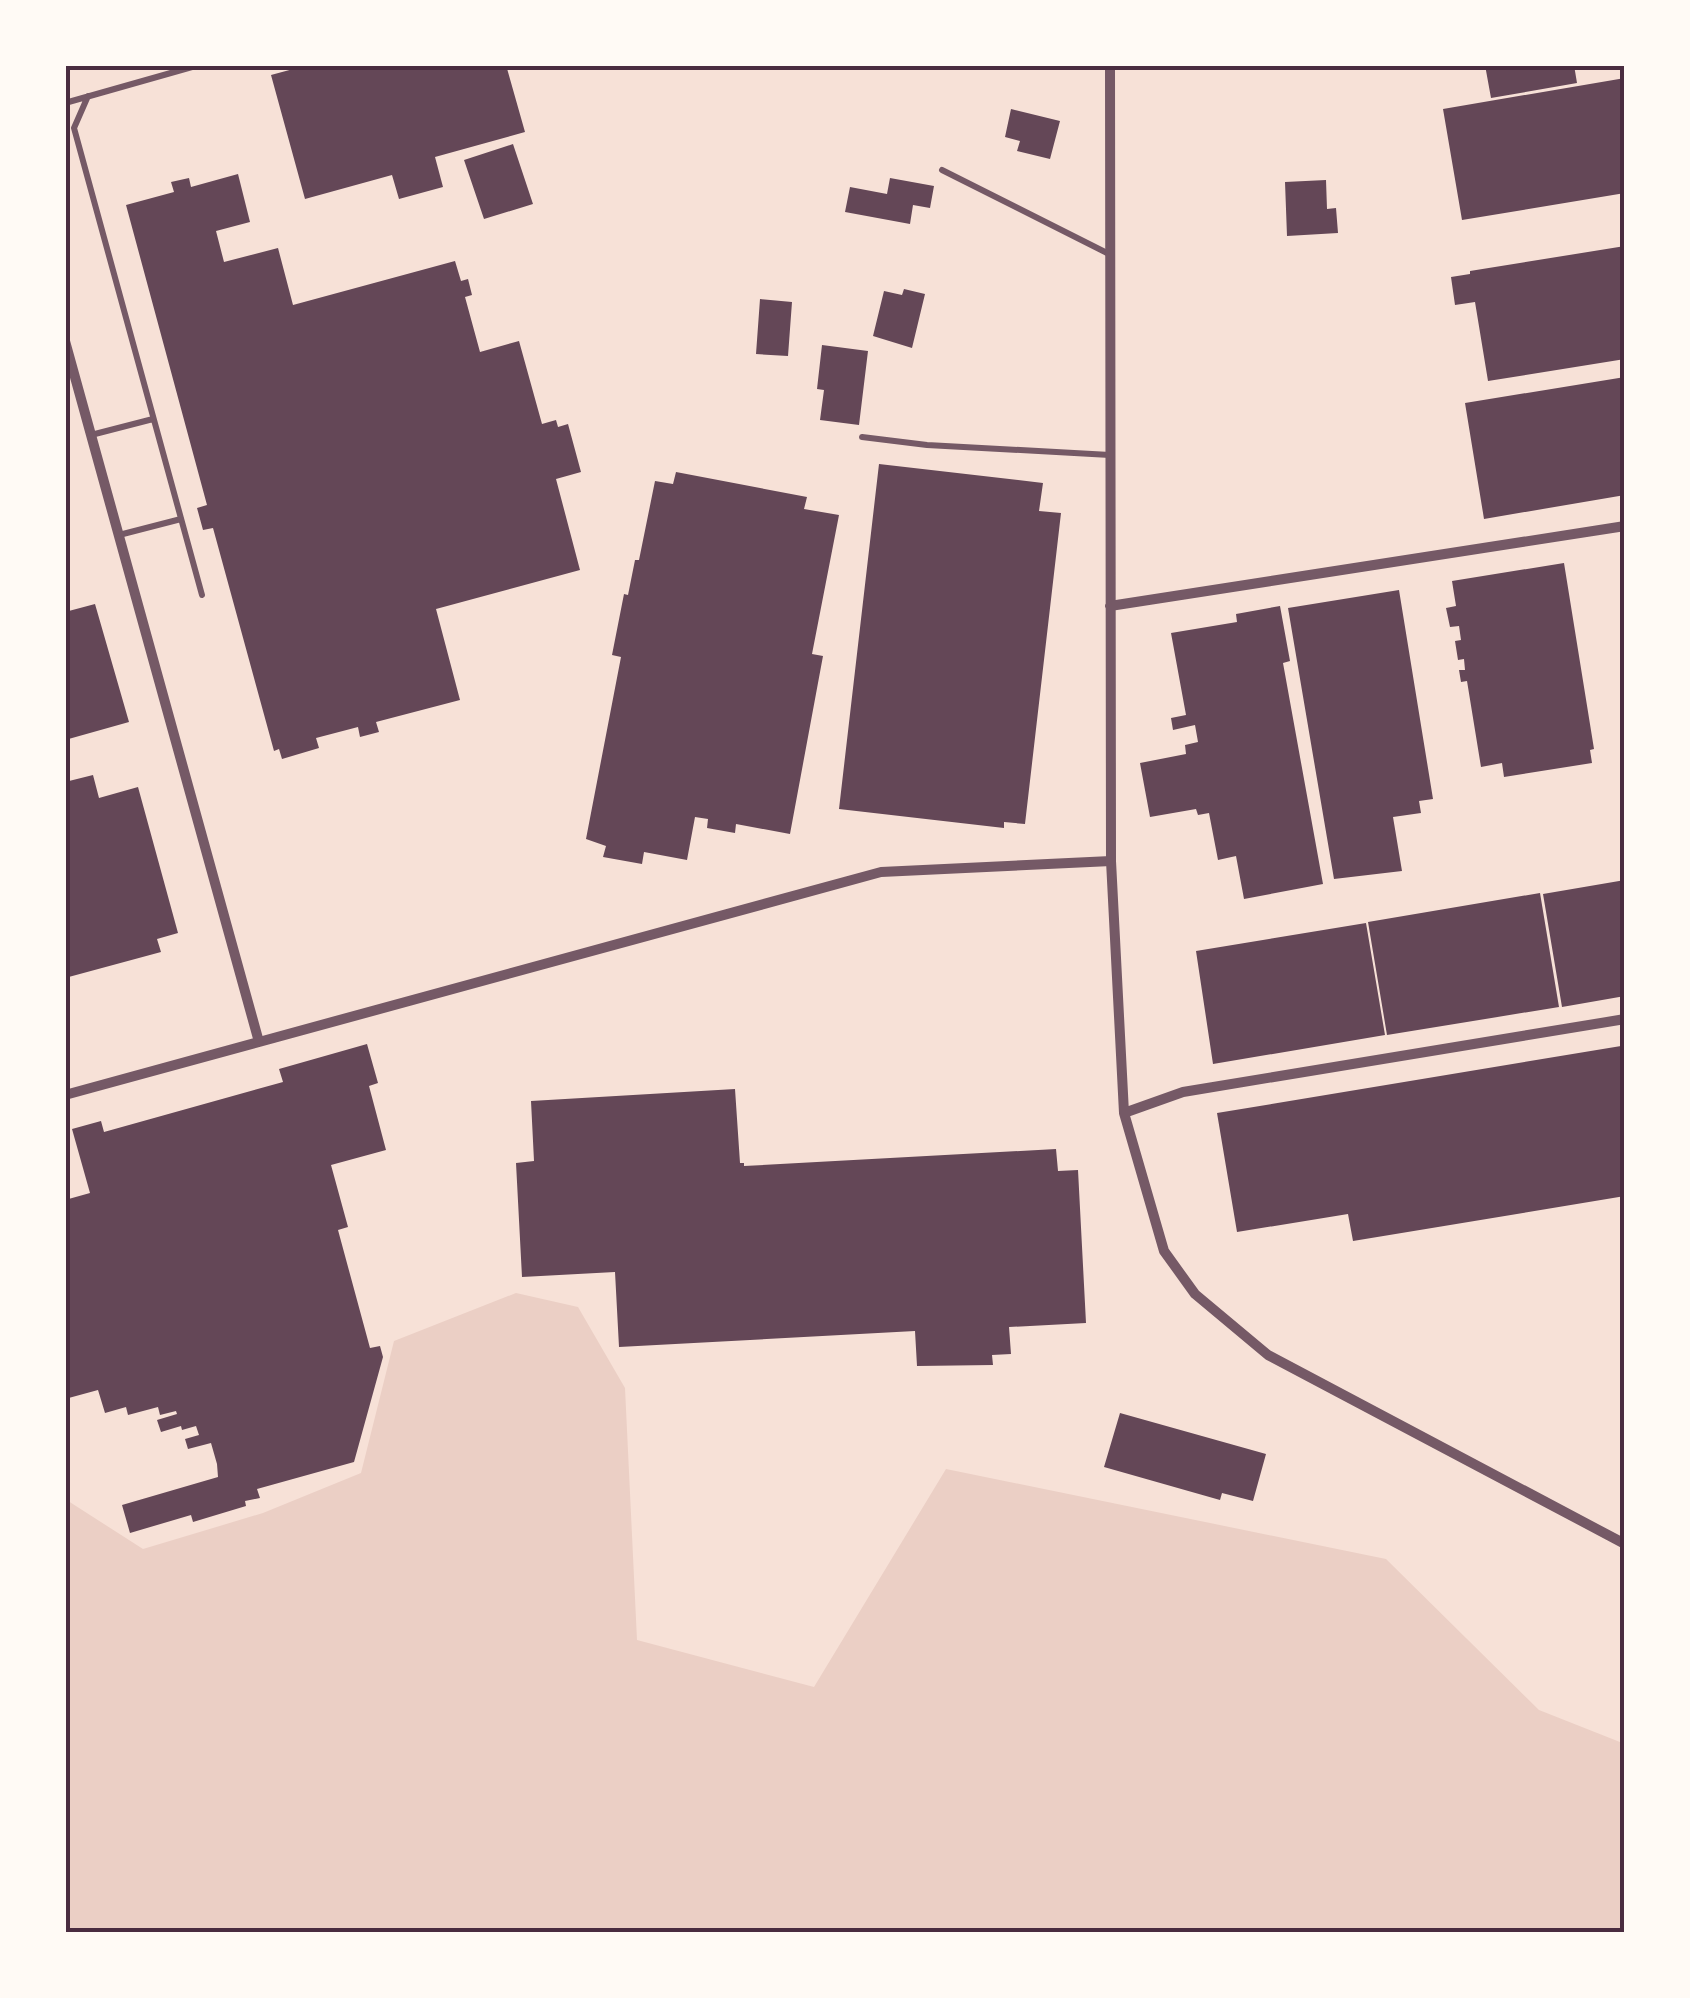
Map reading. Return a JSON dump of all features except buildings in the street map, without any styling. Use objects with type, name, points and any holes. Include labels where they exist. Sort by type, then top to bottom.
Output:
[{"type":"street","points":[[1110,65],[1111,861],[1124,1113],[1164,1251],[1195,1294],[1268,1355],[1625,1544]]},
{"type":"street","points":[[65,341],[258,1042]]},
{"type":"street","points":[[1110,606],[1625,526]]},
{"type":"street","points":[[65,1096],[881,872],[1111,861]]},
{"type":"street","points":[[1124,1113],[1183,1092],[1625,1019]]},
{"type":"lane","points":[[65,102],[199,65]]},
{"type":"lane","points":[[88,96],[74,128],[202,595]]},
{"type":"lane","points":[[942,170],[1110,255]]},
{"type":"lane","points":[[91,435],[153,419]]},
{"type":"lane","points":[[862,437],[927,445],[1112,455]]},
{"type":"lane","points":[[119,535],[181,518]]},
{"type":"shaded area","points":[[516,1293],[578,1307],[625,1388],[637,1640],[814,1687],[946,1469],[1386,1559],[1539,1710],[1625,1744],[1625,1933],[65,1933],[65,1499],[143,1549],[263,1513],[361,1473],[394,1341]]}]
